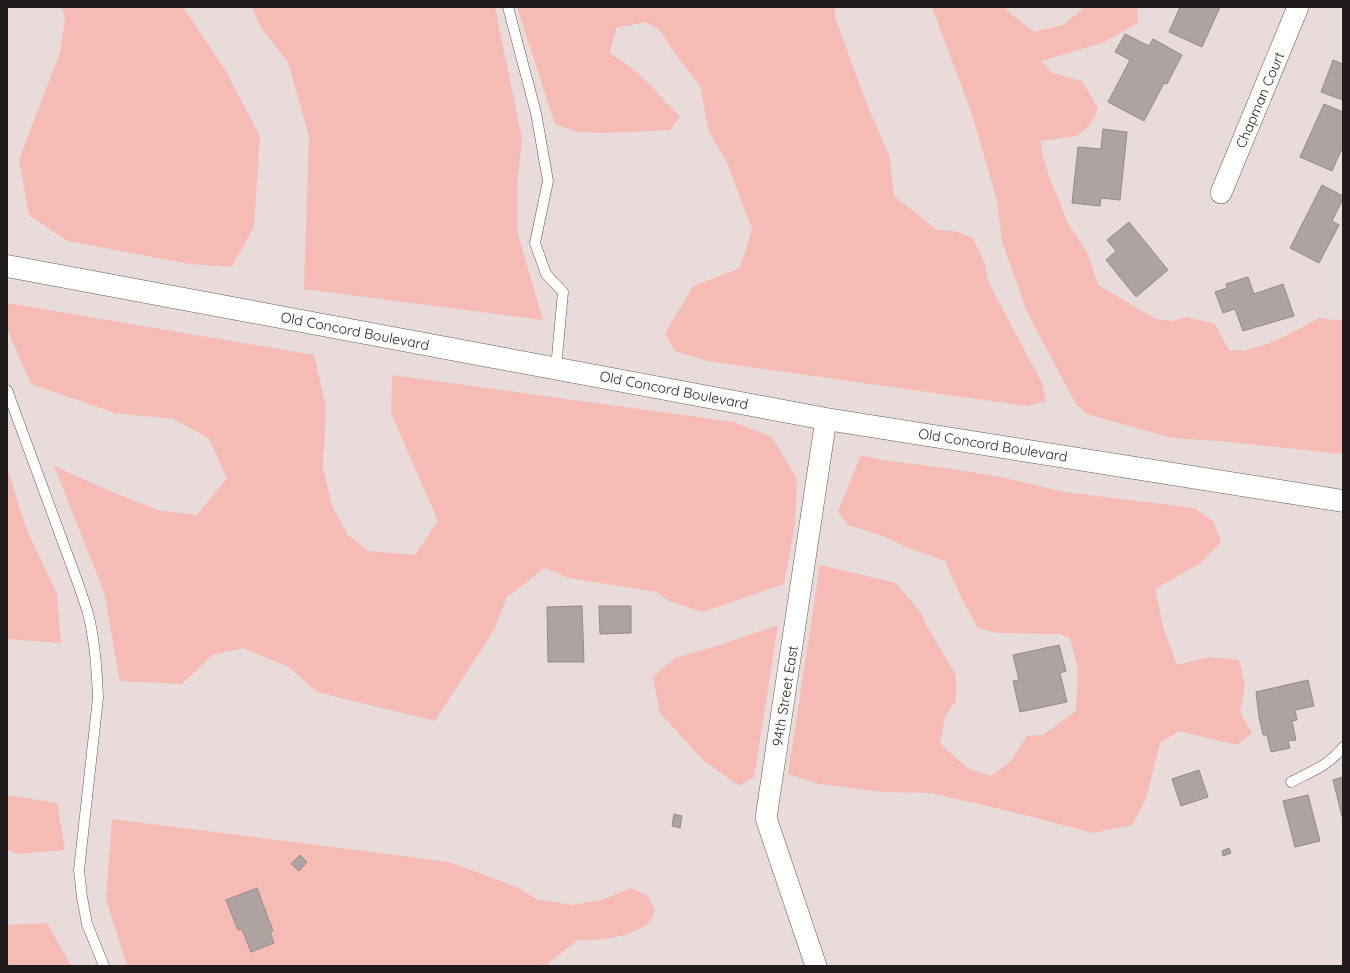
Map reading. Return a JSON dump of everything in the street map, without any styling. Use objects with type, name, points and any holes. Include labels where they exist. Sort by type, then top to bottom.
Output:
[{"type":"street","name":"Chapman Court","points":[[1221,193],[1298,7]]},
{"type":"street","name":"Old Concord Boulevard","points":[[7,266],[826,418],[1343,502]]},
{"type":"street","name":"94th Street East","points":[[816,966],[766,818],[826,418]]},
{"type":"lane","points":[[508,7],[536,113],[548,181],[535,243],[546,274],[562,292],[556,368]]},
{"type":"lane","points":[[7,390],[88,612],[93,639],[97,671],[98,698],[79,870],[87,924],[104,966]]},
{"type":"lane","points":[[1291,782],[1327,764],[1343,748]]},
{"type":"shaded area","points":[[62,7],[183,7],[224,68],[260,136],[254,226],[232,267],[190,264],[68,241],[29,215],[19,159],[60,53],[65,19]]},
{"type":"shaded area","points":[[252,7],[495,7],[522,139],[518,174],[517,231],[543,320],[304,289],[309,136],[288,62],[261,28]]},
{"type":"shaded area","points":[[517,7],[835,7],[835,17],[868,107],[889,155],[894,196],[937,230],[954,231],[973,238],[985,264],[988,281],[1042,383],[1046,401],[1027,406],[707,361],[675,351],[665,334],[693,286],[740,268],[752,229],[726,160],[709,132],[700,86],[671,48],[660,30],[646,22],[616,28],[610,53],[633,69],[680,117],[670,130],[607,133],[578,132],[555,124]]},
{"type":"shaded area","points":[[932,7],[1003,7],[1034,32],[1063,25],[1085,7],[1137,7],[1138,23],[1102,43],[1041,61],[1053,73],[1082,81],[1098,108],[1091,124],[1077,136],[1041,141],[1042,153],[1049,176],[1068,223],[1088,254],[1098,285],[1156,319],[1173,321],[1186,317],[1215,324],[1229,350],[1243,351],[1268,344],[1319,318],[1343,321],[1343,454],[1219,441],[1172,438],[1087,414],[1076,404],[1027,312],[1002,241],[997,200],[971,111]]},
{"type":"shaded area","points":[[7,303],[314,355],[326,407],[323,468],[332,506],[348,535],[368,551],[415,555],[438,521],[391,413],[392,375],[734,422],[772,437],[797,479],[795,523],[784,584],[703,612],[669,601],[657,592],[569,578],[545,568],[507,597],[494,630],[435,721],[317,692],[289,667],[243,648],[212,655],[182,684],[120,681],[104,592],[54,466],[112,492],[158,510],[197,515],[227,478],[209,438],[173,419],[115,413],[31,384],[7,329]]},
{"type":"shaded area","points":[[861,455],[882,460],[1001,477],[1064,492],[1194,508],[1213,521],[1221,542],[1201,563],[1155,589],[1164,630],[1177,665],[1210,657],[1239,660],[1245,685],[1240,712],[1252,733],[1237,745],[1179,731],[1160,743],[1146,799],[1132,825],[1093,833],[931,793],[883,792],[820,784],[788,774],[820,565],[896,583],[921,613],[927,627],[956,675],[956,701],[945,716],[940,744],[969,769],[991,776],[1011,761],[1027,736],[1043,735],[1076,711],[1078,669],[1070,638],[1060,634],[997,633],[978,628],[962,599],[945,561],[904,546],[883,536],[848,525],[838,512]]},
{"type":"shaded area","points":[[7,467],[26,528],[57,594],[61,643],[7,639]]},
{"type":"shaded area","points":[[778,625],[754,777],[739,786],[703,760],[660,713],[653,677],[675,658],[720,645]]},
{"type":"shaded area","points":[[7,795],[57,803],[65,850],[17,854],[7,849]]},
{"type":"shaded area","points":[[112,819],[449,862],[517,887],[536,899],[572,905],[602,900],[631,888],[648,896],[655,910],[648,923],[632,932],[605,939],[578,940],[547,964],[549,966],[127,966],[106,899]]},
{"type":"shaded area","points":[[47,923],[71,966],[7,966],[7,925]]},
{"type":"building","points":[[1180,7],[1220,7],[1202,47],[1169,32]]},
{"type":"building","points":[[1125,34],[1149,46],[1153,39],[1182,55],[1167,84],[1164,83],[1144,121],[1108,102],[1130,60],[1115,52]]},
{"type":"building","points":[[1333,60],[1343,64],[1343,100],[1321,92]]},
{"type":"building","points":[[1324,104],[1343,112],[1343,146],[1332,171],[1300,157]]},
{"type":"building","points":[[1103,129],[1127,132],[1120,200],[1101,198],[1100,206],[1072,203],[1078,147],[1101,149]]},
{"type":"building","points":[[1322,185],[1343,196],[1343,199],[1332,221],[1339,225],[1319,263],[1290,248]]},
{"type":"building","points":[[1129,222],[1168,270],[1136,297],[1106,260],[1116,251],[1107,240]]},
{"type":"building","points":[[1248,277],[1254,294],[1283,284],[1294,316],[1243,331],[1235,309],[1223,313],[1215,292],[1227,288],[1226,284]]},
{"type":"building","points":[[582,606],[584,662],[548,662],[547,607]]},
{"type":"building","points":[[599,606],[631,606],[631,633],[600,634]]},
{"type":"building","points":[[1059,645],[1066,671],[1060,673],[1067,702],[1020,712],[1013,681],[1019,680],[1013,655]]},
{"type":"building","points":[[1308,680],[1314,706],[1295,710],[1297,720],[1292,721],[1296,740],[1288,741],[1290,748],[1271,752],[1267,735],[1263,735],[1256,692]]},
{"type":"building","points":[[1199,770],[1208,797],[1181,806],[1172,779]]},
{"type":"building","points":[[1343,777],[1343,820],[1333,780]]},
{"type":"building","points":[[1308,795],[1320,841],[1295,847],[1283,801]]},
{"type":"building","points":[[674,814],[682,816],[680,828],[672,826]]},
{"type":"building","points":[[1229,848],[1231,853],[1223,856],[1222,851]]},
{"type":"building","points":[[300,855],[307,862],[299,871],[291,864]]},
{"type":"building","points":[[257,888],[273,931],[270,932],[274,943],[251,952],[242,929],[238,930],[226,900]]}]
